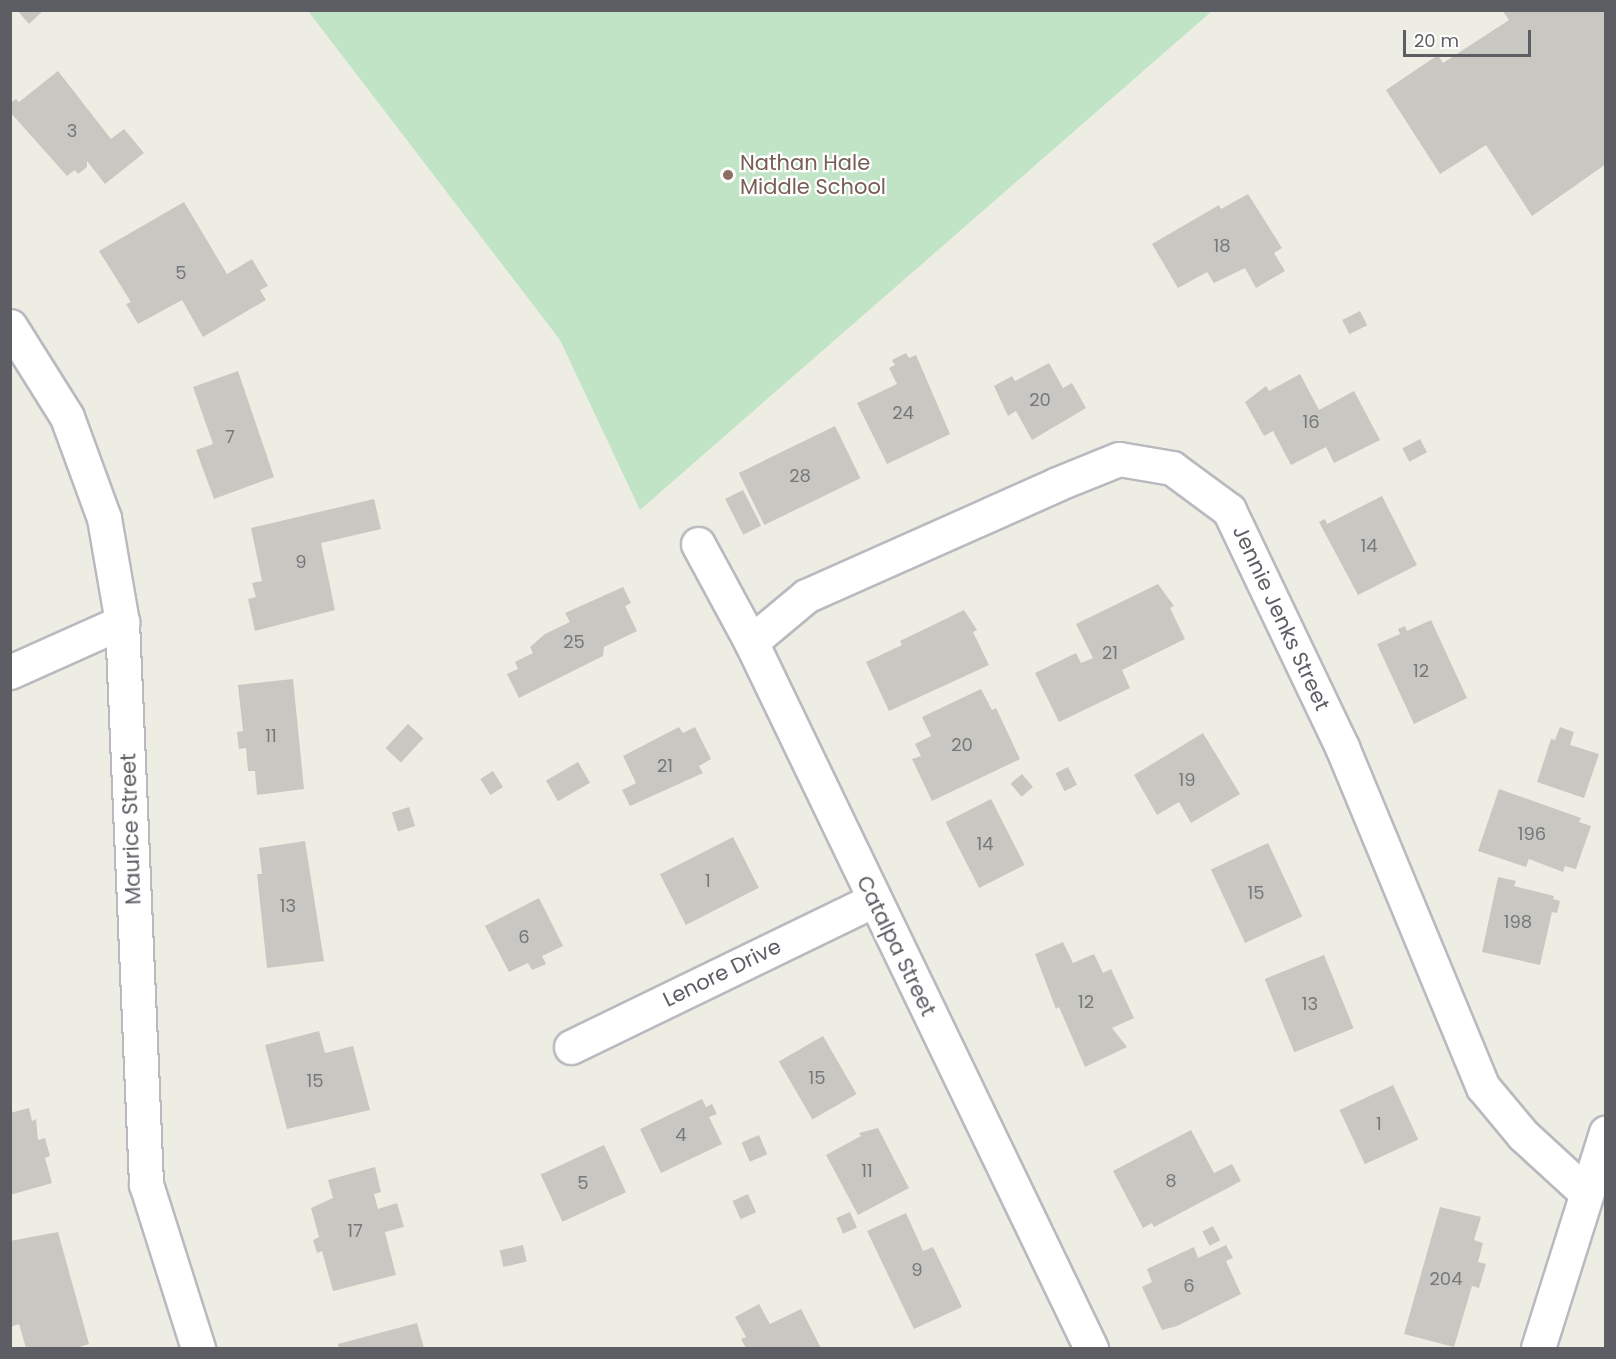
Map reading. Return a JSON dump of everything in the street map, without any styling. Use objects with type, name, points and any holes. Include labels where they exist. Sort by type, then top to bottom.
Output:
[{"type":"street","name":"Maurice Street","points":[[10,326],[67,417],[104,518],[122,622],[146,1184],[198,1348]]},
{"type":"street","name":"Jennie Jenks Street","points":[[751,642],[806,596],[1057,484],[1119,459],[1172,468],[1229,510],[1342,747],[1483,1086],[1522,1135],[1586,1193]]},
{"type":"street","name":"Catalpa Street","points":[[698,544],[751,642],[1086,1347]]},
{"type":"street","points":[[10,672],[122,622]]},
{"type":"street","name":"Lenore Drive","points":[[571,1047],[874,900]]},
{"type":"street","points":[[1538,1348],[1605,1132]]},
{"type":"green space","name":"Nathan Hale Middle School","points":[[308,11],[1212,11],[640,510],[560,340]]},
{"type":"building","points":[[17,10],[44,10],[29,24]]},
{"type":"building","points":[[1502,10],[1606,10],[1606,164],[1532,216],[1486,145],[1440,174],[1386,90],[1438,55],[1443,63],[1509,20]]},
{"type":"building","points":[[58,71],[111,139],[124,129],[144,153],[105,184],[87,161],[87,167],[78,174],[75,170],[67,176],[10,112],[10,103],[16,99],[19,102]]},
{"type":"building","points":[[1248,194],[1282,248],[1274,253],[1285,271],[1256,288],[1245,268],[1214,283],[1207,272],[1178,288],[1152,244],[1219,205],[1221,209]]},
{"type":"building","points":[[184,202],[227,274],[252,259],[268,286],[260,290],[266,300],[203,337],[182,300],[138,324],[126,304],[131,302],[99,251]]},
{"type":"building","points":[[1360,311],[1367,325],[1349,334],[1342,320]]},
{"type":"building","points":[[906,353],[909,358],[916,355],[950,434],[887,464],[857,403],[897,384],[889,368],[895,365],[892,360]]},
{"type":"building","points":[[1049,363],[1063,388],[1072,383],[1086,408],[1032,440],[1016,411],[1008,416],[994,386],[1012,376],[1015,381]]},
{"type":"building","points":[[238,371],[274,477],[214,499],[196,450],[213,444],[193,387]]},
{"type":"building","points":[[1300,374],[1319,410],[1354,391],[1380,440],[1334,463],[1326,447],[1291,465],[1273,431],[1264,436],[1245,402],[1266,386],[1269,391]]},
{"type":"building","points":[[835,426],[860,478],[764,525],[739,473]]},
{"type":"building","points":[[1420,439],[1427,452],[1409,462],[1402,448]]},
{"type":"building","points":[[743,490],[761,526],[743,535],[725,499]]},
{"type":"building","points":[[1382,496],[1417,565],[1358,595],[1319,522],[1325,519],[1327,524]]},
{"type":"building","points":[[374,499],[381,529],[321,543],[335,610],[255,631],[248,599],[256,597],[252,583],[262,581],[251,528]]},
{"type":"building","points":[[1158,584],[1174,606],[1170,608],[1185,639],[1122,670],[1130,688],[1059,722],[1035,673],[1076,653],[1081,663],[1093,658],[1076,624]]},
{"type":"building","points":[[623,587],[631,603],[625,606],[637,631],[604,647],[603,656],[519,698],[507,674],[518,669],[515,662],[533,653],[530,647],[545,634],[570,622],[565,613]]},
{"type":"building","points":[[964,610],[977,630],[973,632],[989,665],[889,711],[866,662],[902,645],[900,641]]},
{"type":"building","points":[[1431,620],[1467,698],[1414,724],[1377,644],[1400,634],[1398,629],[1405,626],[1407,631]]},
{"type":"building","points":[[293,679],[304,789],[257,795],[255,771],[248,771],[246,748],[239,749],[237,732],[243,731],[238,685]]},
{"type":"building","points":[[981,689],[992,710],[996,708],[1020,759],[932,801],[912,759],[921,756],[915,744],[931,736],[922,717]]},
{"type":"building","points":[[408,724],[423,738],[401,762],[385,748]]},
{"type":"building","points":[[679,727],[683,733],[695,727],[711,759],[699,766],[703,773],[630,806],[622,790],[636,783],[623,756]]},
{"type":"building","points":[[1560,727],[1574,732],[1570,745],[1599,754],[1584,798],[1537,782],[1551,739],[1555,740]]},
{"type":"building","points":[[1203,733],[1240,794],[1191,823],[1179,802],[1157,815],[1134,775]]},
{"type":"building","points":[[578,762],[590,783],[558,801],[546,780]]},
{"type":"building","points":[[1068,767],[1077,785],[1065,791],[1056,773]]},
{"type":"building","points":[[493,771],[503,787],[490,795],[480,779]]},
{"type":"building","points":[[1022,774],[1033,787],[1021,797],[1011,784]]},
{"type":"building","points":[[1499,789],[1581,818],[1579,822],[1591,826],[1576,869],[1565,866],[1563,872],[1529,859],[1526,867],[1478,851]]},
{"type":"building","points":[[991,799],[1025,865],[979,888],[946,822]]},
{"type":"building","points":[[409,807],[415,826],[398,832],[392,813]]},
{"type":"building","points":[[733,837],[759,888],[686,925],[660,874]]},
{"type":"building","points":[[305,841],[324,961],[267,968],[257,874],[262,874],[259,848]]},
{"type":"building","points":[[1268,843],[1302,916],[1245,943],[1211,870]]},
{"type":"building","points":[[1498,877],[1516,881],[1514,886],[1554,896],[1553,899],[1560,901],[1557,913],[1552,912],[1540,965],[1482,952]]},
{"type":"building","points":[[539,898],[563,946],[542,956],[546,964],[532,970],[528,963],[509,972],[485,926]]},
{"type":"building","points":[[1063,942],[1073,963],[1094,954],[1103,973],[1111,969],[1134,1018],[1112,1028],[1127,1047],[1085,1067],[1059,1007],[1056,1009],[1035,954]]},
{"type":"building","points":[[1324,955],[1354,1028],[1294,1052],[1265,979]]},
{"type":"building","points":[[319,1031],[325,1053],[353,1046],[370,1110],[287,1129],[265,1045]]},
{"type":"building","points":[[823,1036],[857,1094],[812,1120],[779,1062]]},
{"type":"building","points":[[1393,1085],[1418,1139],[1365,1164],[1340,1110]]},
{"type":"building","points":[[702,1099],[706,1107],[712,1104],[717,1114],[709,1117],[722,1144],[661,1173],[640,1129]]},
{"type":"building","points":[[29,1108],[32,1121],[36,1119],[38,1140],[45,1138],[50,1156],[45,1158],[52,1183],[10,1195],[10,1113]]},
{"type":"building","points":[[878,1128],[909,1188],[858,1215],[826,1155],[861,1136],[859,1133]]},
{"type":"building","points":[[1191,1130],[1214,1173],[1232,1164],[1241,1181],[1154,1227],[1152,1223],[1143,1228],[1113,1171]]},
{"type":"building","points":[[759,1135],[767,1154],[750,1162],[742,1142]]},
{"type":"building","points":[[604,1145],[626,1192],[563,1222],[541,1175]]},
{"type":"building","points":[[375,1167],[381,1192],[374,1194],[378,1209],[397,1203],[404,1227],[385,1232],[396,1275],[333,1291],[322,1251],[317,1253],[313,1240],[319,1237],[311,1208],[333,1198],[328,1180]]},
{"type":"building","points":[[748,1194],[756,1212],[741,1219],[732,1201]]},
{"type":"building","points":[[1440,1207],[1481,1217],[1474,1240],[1483,1243],[1478,1262],[1486,1264],[1479,1288],[1472,1286],[1454,1347],[1404,1334]]},
{"type":"building","points":[[850,1212],[857,1228],[843,1234],[836,1218]]},
{"type":"building","points":[[906,1213],[923,1251],[933,1247],[962,1307],[914,1329],[867,1231]]},
{"type":"building","points":[[1213,1226],[1220,1240],[1210,1246],[1202,1231]]},
{"type":"building","points":[[58,1232],[89,1344],[76,1348],[26,1348],[19,1324],[10,1327],[10,1241]]},
{"type":"building","points":[[523,1245],[527,1262],[503,1267],[500,1250]]},
{"type":"building","points":[[1226,1245],[1233,1258],[1226,1261],[1241,1294],[1177,1326],[1162,1330],[1142,1287],[1152,1282],[1147,1269],[1194,1247],[1198,1258]]},
{"type":"building","points":[[759,1304],[770,1324],[801,1309],[821,1348],[746,1348],[741,1339],[746,1337],[735,1317]]},
{"type":"building","points":[[417,1323],[424,1348],[339,1348],[338,1344]]},
{"type":"place","name":"Nathan Hale Middle School","points":[[728,175]]}]
